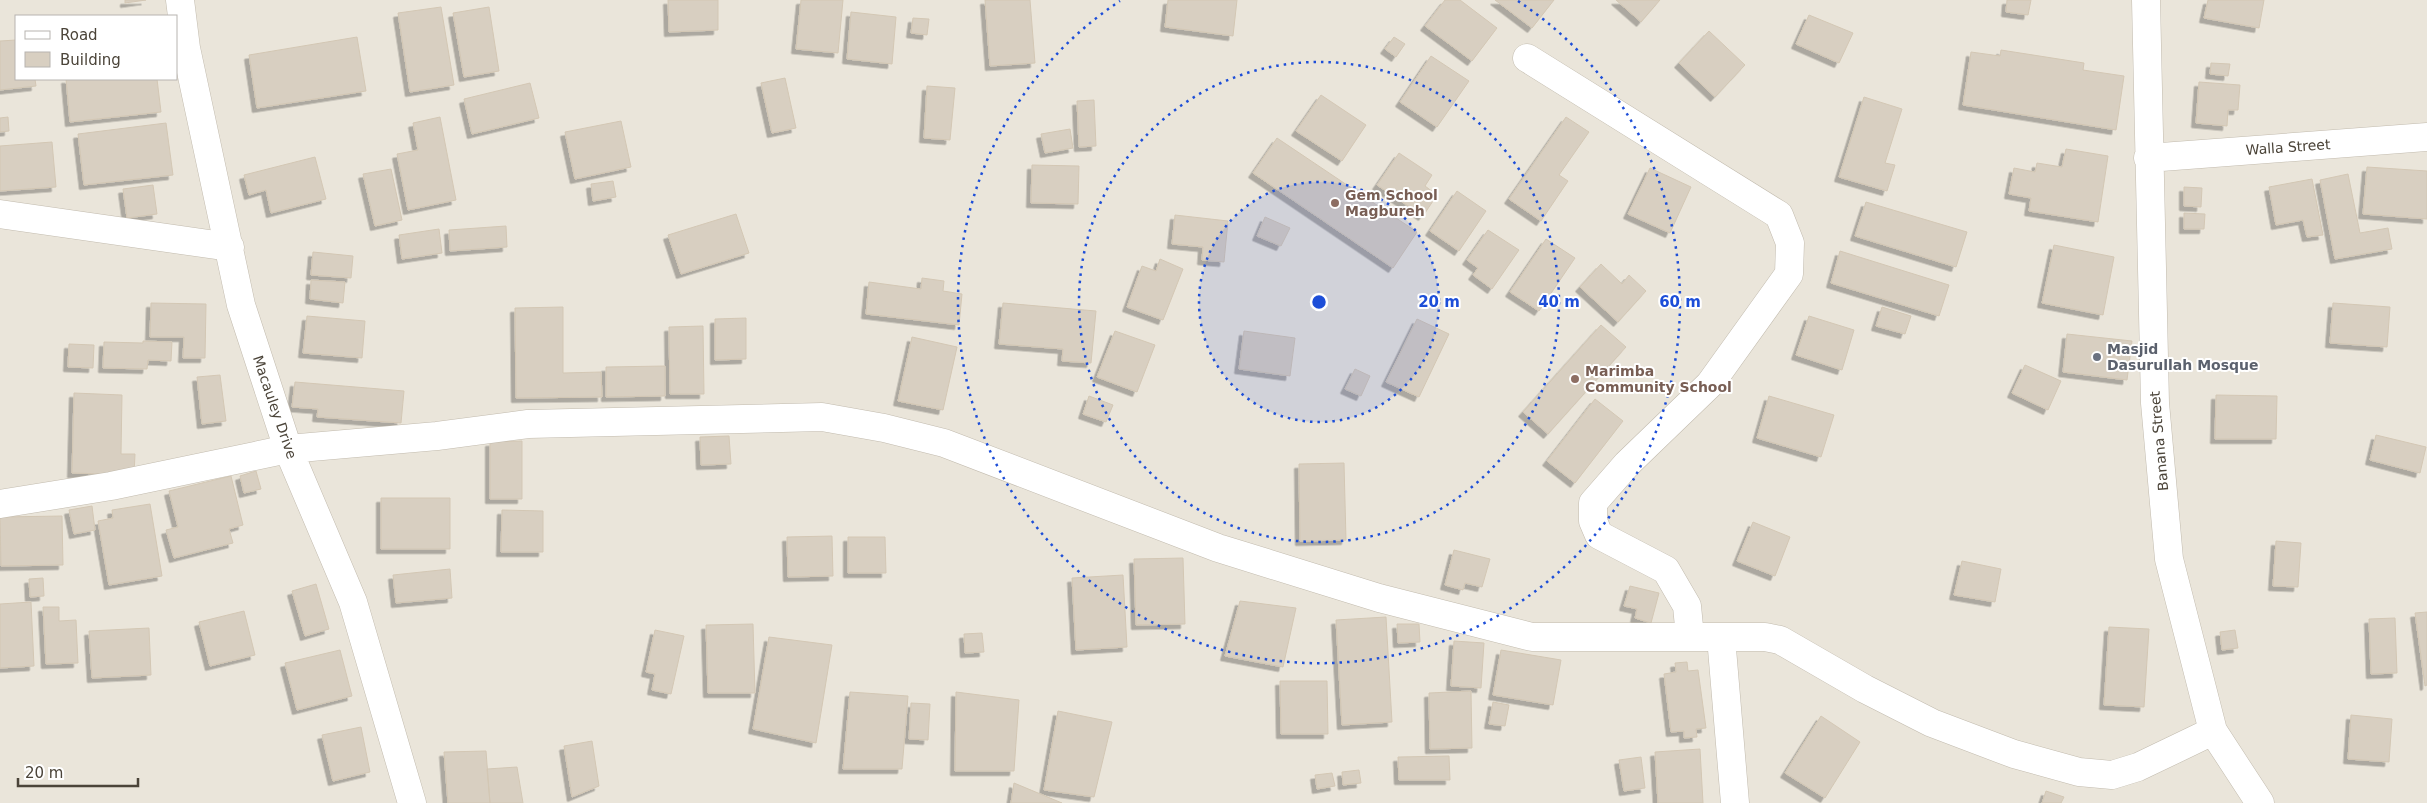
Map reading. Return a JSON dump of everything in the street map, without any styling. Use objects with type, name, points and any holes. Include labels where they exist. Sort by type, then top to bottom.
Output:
[{"type":"street","name":"Macauley Drive","points":[[180,0],[186,48],[241,305],[288,450],[317,513],[353,602],[412,803]]},
{"type":"street","name":"Banana Street","points":[[2146,0],[2148,158],[2155,403],[2170,559],[2213,732],[2260,803]]},
{"type":"street","points":[[1527,58],[1779,215],[1790,243],[1789,274],[1710,384],[1627,464],[1593,503],[1593,521],[1599,534],[1666,570],[1688,606],[1690,636]]},
{"type":"street","name":"Walla Street","points":[[2148,158],[2427,137]]},
{"type":"street","points":[[0,214],[230,247]]},
{"type":"street","points":[[0,504],[111,486],[288,450],[437,436],[528,424],[822,417],[884,428],[944,442],[1218,548],[1379,598],[1532,637],[1690,636],[1765,637],[1780,640],[1865,689],[1932,723],[2014,754],[2079,772],[2112,775],[2138,767],[2213,732]]},
{"type":"street","points":[[1721,637],[1735,803]]},
{"type":"shaded area","points":[[0,0],[2427,0],[2427,803],[0,803]]},
{"type":"building","points":[[125,0],[146,0],[125,3]]},
{"type":"building","points":[[668,0],[718,0],[718,30],[669,32]]},
{"type":"building","points":[[801,0],[843,0],[838,53],[796,49]]},
{"type":"building","points":[[985,0],[1030,0],[1035,63],[990,66]]},
{"type":"building","points":[[1168,0],[1237,0],[1233,36],[1165,27]]},
{"type":"building","points":[[1445,0],[1460,0],[1497,28],[1472,61],[1425,26]]},
{"type":"building","points":[[1495,0],[1554,0],[1532,28]]},
{"type":"building","points":[[1616,0],[1660,0],[1641,22]]},
{"type":"building","points":[[2007,0],[2031,0],[2028,15],[2006,12]]},
{"type":"building","points":[[2208,0],[2264,0],[2259,28],[2204,18]]},
{"type":"building","points":[[441,7],[454,85],[410,92],[398,13]]},
{"type":"building","points":[[489,7],[499,71],[464,77],[453,13]]},
{"type":"building","points":[[851,12],[896,17],[892,64],[847,59]]},
{"type":"building","points":[[1809,15],[1853,33],[1839,63],[1796,44]]},
{"type":"building","points":[[913,18],[929,19],[927,35],[911,33]]},
{"type":"building","points":[[1709,31],[1745,65],[1715,97],[1679,63]]},
{"type":"building","points":[[357,37],[366,91],[257,108],[249,55]]},
{"type":"building","points":[[1394,37],[1405,44],[1396,57],[1385,49]]},
{"type":"building","points":[[15,40],[15,80],[35,80],[36,86],[0,90],[0,41]]},
{"type":"building","points":[[2001,50],[2084,63],[2083,70],[2124,76],[2116,130],[1963,105],[1971,52],[2000,56]]},
{"type":"building","points":[[1431,56],[1469,81],[1437,127],[1400,102]]},
{"type":"building","points":[[2211,63],[2230,64],[2228,76],[2210,74]]},
{"type":"building","points":[[785,78],[796,128],[772,133],[761,83]]},
{"type":"building","points":[[66,80],[157,80],[161,112],[70,122]]},
{"type":"building","points":[[2199,82],[2240,85],[2238,110],[2228,110],[2227,126],[2196,123]]},
{"type":"building","points":[[530,83],[539,118],[472,134],[464,99]]},
{"type":"building","points":[[927,86],[955,88],[950,140],[924,138]]},
{"type":"building","points":[[1321,95],[1366,125],[1342,161],[1296,131]]},
{"type":"building","points":[[1864,97],[1902,109],[1885,163],[1895,165],[1887,191],[1839,177]]},
{"type":"building","points":[[1094,100],[1096,146],[1079,147],[1077,101]]},
{"type":"building","points":[[8,117],[9,131],[0,132],[0,118]]},
{"type":"building","points":[[440,117],[456,200],[408,210],[397,154],[418,150],[413,123]]},
{"type":"building","points":[[1566,117],[1589,132],[1559,175],[1568,181],[1541,221],[1509,199]]},
{"type":"building","points":[[621,121],[631,167],[575,179],[565,132]]},
{"type":"building","points":[[166,123],[173,175],[84,185],[78,134]]},
{"type":"building","points":[[1070,129],[1073,148],[1045,153],[1041,134]]},
{"type":"building","name":"Gem School Magbureh","points":[[1277,138],[1417,232],[1393,268],[1253,173]]},
{"type":"building","points":[[52,142],[56,187],[0,191],[0,146]]},
{"type":"building","points":[[2066,149],[2108,156],[2098,222],[2029,211],[2031,198],[2009,194],[2014,168],[2035,172],[2037,163],[2062,167]]},
{"type":"building","points":[[1399,153],[1432,175],[1425,186],[1437,195],[1423,216],[1377,185]]},
{"type":"building","points":[[315,157],[326,199],[271,213],[266,190],[249,195],[244,175]]},
{"type":"building","points":[[1032,165],[1079,166],[1078,204],[1031,203]]},
{"type":"building","points":[[2367,167],[2427,171],[2427,219],[2363,214]]},
{"type":"building","points":[[1650,168],[1691,187],[1670,233],[1628,214]]},
{"type":"building","points":[[391,169],[402,220],[375,226],[363,174]]},
{"type":"building","points":[[2348,174],[2360,233],[2388,228],[2392,249],[2335,259],[2320,180]]},
{"type":"building","points":[[2312,179],[2323,235],[2307,237],[2303,220],[2276,225],[2269,187]]},
{"type":"building","points":[[613,181],[616,197],[593,201],[591,184]]},
{"type":"building","points":[[153,185],[157,214],[127,218],[123,189]]},
{"type":"building","points":[[2184,187],[2202,188],[2201,207],[2184,206]]},
{"type":"building","points":[[1457,191],[1486,211],[1459,251],[1430,231]]},
{"type":"building","points":[[1866,202],[1967,232],[1956,267],[1855,236]]},
{"type":"building","points":[[2184,213],[2205,214],[2204,229],[2184,229]]},
{"type":"building","points":[[736,214],[749,253],[681,274],[668,235]]},
{"type":"building","points":[[1175,215],[1228,221],[1224,262],[1202,260],[1203,247],[1172,244]]},
{"type":"building","points":[[1265,217],[1290,228],[1281,246],[1257,236]]},
{"type":"building","points":[[506,226],[507,247],[450,251],[449,230]]},
{"type":"building","points":[[439,229],[442,253],[402,259],[399,235]]},
{"type":"building","points":[[1488,230],[1519,250],[1492,289],[1473,275],[1478,268],[1467,260]]},
{"type":"building","points":[[1546,239],[1575,258],[1539,311],[1510,292]]},
{"type":"building","points":[[2054,245],[2114,257],[2103,315],[2042,303]]},
{"type":"building","points":[[1840,251],[1949,285],[1939,316],[1831,283]]},
{"type":"building","points":[[313,252],[353,256],[351,278],[311,275]]},
{"type":"building","points":[[1160,259],[1183,269],[1163,320],[1127,307],[1142,266],[1156,271]]},
{"type":"building","points":[[1601,264],[1622,284],[1629,275],[1646,291],[1618,322],[1580,287]]},
{"type":"building","points":[[922,278],[944,281],[943,291],[962,294],[959,325],[866,314],[869,282],[921,289]]},
{"type":"building","points":[[311,280],[345,282],[343,303],[310,299]]},
{"type":"building","points":[[151,303],[206,304],[205,358],[183,358],[184,337],[150,337]]},
{"type":"building","points":[[1003,303],[1096,311],[1091,363],[1062,361],[1063,349],[999,344]]},
{"type":"building","points":[[2333,303],[2390,307],[2387,347],[2330,343]]},
{"type":"building","points":[[563,307],[563,373],[601,372],[602,397],[516,398],[515,308]]},
{"type":"building","points":[[1882,307],[1911,316],[1905,334],[1876,326]]},
{"type":"building","points":[[307,316],[365,321],[362,358],[303,353]]},
{"type":"building","points":[[1809,316],[1854,330],[1842,370],[1796,355]]},
{"type":"building","points":[[746,318],[746,359],[715,360],[715,319]]},
{"type":"building","points":[[1417,319],[1449,334],[1419,397],[1386,382]]},
{"type":"building","name":"Marimba Community School","points":[[1601,325],[1626,347],[1548,434],[1523,412]]},
{"type":"building","points":[[703,326],[704,394],[670,394],[669,327]]},
{"type":"building","points":[[1115,331],[1155,345],[1137,392],[1097,377]]},
{"type":"building","points":[[1244,331],[1295,338],[1290,376],[1239,369]]},
{"type":"building","name":"Masjid Dasurullah Mosque","points":[[2067,334],[2132,341],[2127,380],[2063,372]]},
{"type":"building","points":[[912,337],[957,347],[943,410],[898,401]]},
{"type":"building","points":[[143,341],[172,342],[171,361],[148,360],[147,369],[103,368],[104,342],[143,343]]},
{"type":"building","points":[[69,344],[94,345],[93,368],[68,367]]},
{"type":"building","points":[[2025,365],[2061,381],[2048,410],[2012,393]]},
{"type":"building","points":[[665,366],[665,396],[606,397],[606,367]]},
{"type":"building","points":[[1355,369],[1370,376],[1361,396],[1345,389]]},
{"type":"building","points":[[220,375],[226,421],[202,424],[197,377]]},
{"type":"building","points":[[295,382],[404,391],[401,423],[317,417],[318,409],[292,407]]},
{"type":"building","points":[[74,393],[122,395],[121,454],[135,454],[134,475],[72,473]]},
{"type":"building","points":[[2216,395],[2277,396],[2276,439],[2215,439]]},
{"type":"building","points":[[1089,396],[1113,405],[1106,422],[1083,414]]},
{"type":"building","points":[[1769,396],[1834,415],[1821,457],[1757,438]]},
{"type":"building","points":[[1595,399],[1623,421],[1575,483],[1547,461]]},
{"type":"building","points":[[2376,435],[2426,447],[2420,473],[2370,460]]},
{"type":"building","points":[[729,436],[731,464],[701,465],[700,437]]},
{"type":"building","points":[[522,441],[522,499],[490,499],[490,442]]},
{"type":"building","points":[[1344,463],[1346,540],[1300,541],[1299,464]]},
{"type":"building","points":[[256,471],[261,489],[244,493],[240,476]]},
{"type":"building","points":[[231,476],[243,525],[229,529],[233,543],[174,558],[166,530],[178,527],[169,491]]},
{"type":"building","points":[[381,498],[450,498],[450,549],[381,549]]},
{"type":"building","points":[[150,504],[162,576],[109,585],[98,521],[113,518],[112,510]]},
{"type":"building","points":[[92,506],[95,530],[74,534],[69,510]]},
{"type":"building","points":[[502,510],[543,511],[543,552],[501,552]]},
{"type":"building","points":[[62,516],[63,565],[1,566],[0,517]]},
{"type":"building","points":[[1753,522],[1790,537],[1775,576],[1737,561]]},
{"type":"building","points":[[832,536],[833,576],[788,577],[787,537]]},
{"type":"building","points":[[848,537],[885,537],[886,573],[848,573]]},
{"type":"building","points":[[2276,541],[2301,543],[2298,587],[2273,586]]},
{"type":"building","points":[[1454,550],[1490,559],[1482,587],[1465,583],[1463,590],[1445,585]]},
{"type":"building","points":[[1183,558],[1185,624],[1136,625],[1134,559]]},
{"type":"building","points":[[1962,561],[2001,569],[1995,602],[1954,595]]},
{"type":"building","points":[[450,569],[452,598],[396,603],[393,575]]},
{"type":"building","points":[[1123,575],[1127,647],[1076,650],[1072,578]]},
{"type":"building","points":[[43,578],[44,596],[30,597],[29,579]]},
{"type":"building","points":[[316,584],[329,629],[305,636],[292,591]]},
{"type":"building","points":[[1630,586],[1659,593],[1651,623],[1635,618],[1637,609],[1624,606]]},
{"type":"building","points":[[1240,601],[1296,608],[1283,667],[1225,656]]},
{"type":"building","points":[[31,602],[34,666],[0,668],[0,604]]},
{"type":"building","points":[[43,607],[59,607],[59,621],[76,620],[78,663],[46,664]]},
{"type":"building","points":[[244,611],[255,655],[210,666],[199,622]]},
{"type":"building","points":[[2427,612],[2427,685],[2425,686],[2415,613]]},
{"type":"building","points":[[1386,617],[1392,722],[1342,725],[1336,620]]},
{"type":"building","points":[[2395,618],[2397,673],[2371,674],[2369,619]]},
{"type":"building","points":[[753,624],[755,693],[708,693],[706,625]]},
{"type":"building","points":[[1397,624],[1419,624],[1420,642],[1398,643]]},
{"type":"building","points":[[2109,627],[2149,629],[2144,707],[2104,705]]},
{"type":"building","points":[[149,628],[151,675],[92,678],[89,631]]},
{"type":"building","points":[[655,630],[684,636],[671,694],[652,690],[655,674],[646,672]]},
{"type":"building","points":[[2235,630],[2238,648],[2222,650],[2220,632]]},
{"type":"building","points":[[982,633],[984,652],[965,653],[964,634]]},
{"type":"building","points":[[769,637],[832,645],[816,743],[753,729]]},
{"type":"building","points":[[1454,641],[1484,643],[1481,688],[1451,686]]},
{"type":"building","points":[[340,650],[352,696],[297,710],[285,663]]},
{"type":"building","points":[[1501,650],[1561,660],[1553,705],[1493,695]]},
{"type":"building","points":[[1687,662],[1688,671],[1698,670],[1706,728],[1696,729],[1697,737],[1684,738],[1684,731],[1671,732],[1664,674],[1676,672],[1675,663]]},
{"type":"building","points":[[1280,681],[1327,681],[1328,734],[1281,734]]},
{"type":"building","points":[[1471,691],[1472,748],[1430,749],[1429,693]]},
{"type":"building","points":[[850,692],[908,696],[902,769],[843,769]]},
{"type":"building","points":[[956,692],[1019,700],[1014,771],[955,771]]},
{"type":"building","points":[[1493,702],[1509,705],[1505,726],[1489,724]]},
{"type":"building","points":[[911,703],[930,704],[928,740],[909,739]]},
{"type":"building","points":[[1058,711],[1112,722],[1094,797],[1044,790]]},
{"type":"building","points":[[2351,715],[2392,719],[2389,762],[2348,759]]},
{"type":"building","points":[[1821,716],[1860,742],[1825,798],[1785,773]]},
{"type":"building","points":[[361,727],[370,772],[333,781],[322,735]]},
{"type":"building","points":[[592,741],[599,786],[572,797],[564,746]]},
{"type":"building","points":[[1700,749],[1703,803],[1658,803],[1655,752]]},
{"type":"building","points":[[486,751],[490,803],[448,803],[444,752]]},
{"type":"building","points":[[1449,756],[1450,780],[1399,780],[1398,757]]},
{"type":"building","points":[[1641,757],[1645,788],[1624,791],[1619,760]]},
{"type":"building","points":[[517,767],[523,803],[490,803],[487,769]]},
{"type":"building","points":[[1359,770],[1361,783],[1343,785],[1342,772]]},
{"type":"building","points":[[1332,773],[1335,786],[1317,789],[1315,775]]},
{"type":"building","points":[[1014,783],[1062,803],[1011,803]]},
{"type":"building","points":[[2046,791],[2064,797],[2061,803],[2042,803]]},
{"type":"place","name":"Gem School Magbureh","points":[[1335,203]]},
{"type":"place","name":"Masjid Dasurullah Mosque","points":[[2097,357]]},
{"type":"place","name":"Marimba Community School","points":[[1575,379]]}]
